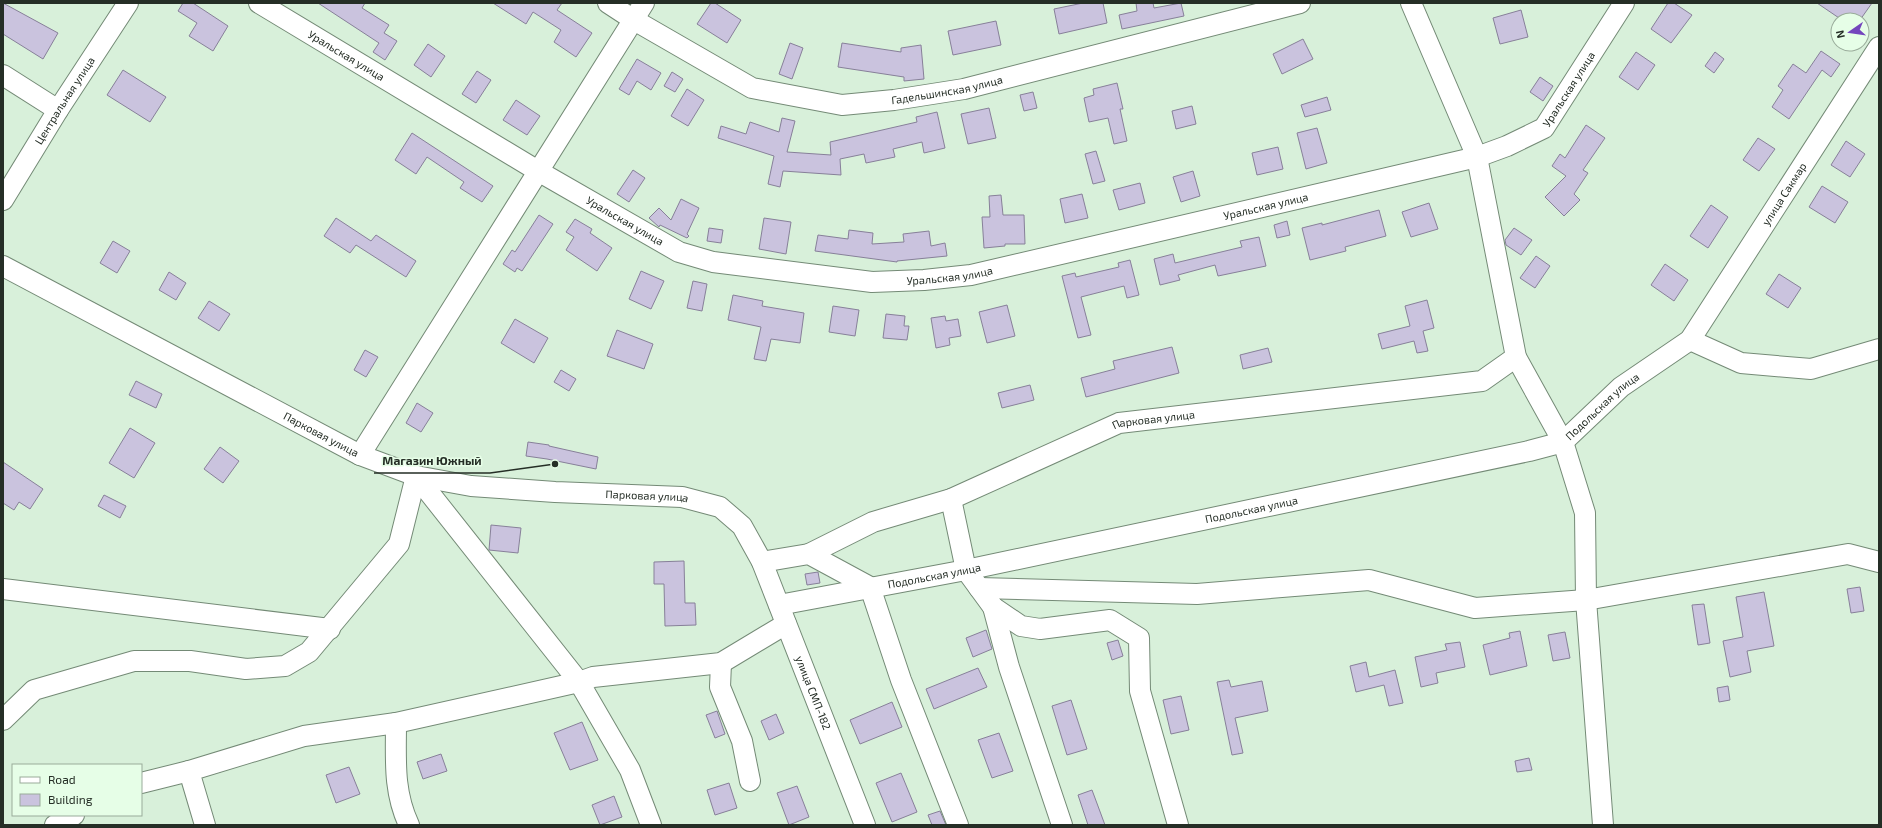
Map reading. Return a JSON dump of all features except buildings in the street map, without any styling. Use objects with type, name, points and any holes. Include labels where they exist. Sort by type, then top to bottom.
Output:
[{"type":"street","name":"Центральная улица","points":[[3,200],[58,110],[128,3]]},
{"type":"street","name":"Уральская улица","points":[[259,3],[538,171],[679,252],[713,262],[872,282],[971,275],[1477,157],[1508,146],[1544,128],[1624,3]]},
{"type":"street","name":"Гадельшинская улица","points":[[608,3],[634,20],[752,88],[842,105],[894,100],[964,89],[1300,3]]},
{"type":"street","points":[[360,455],[644,3]]},
{"type":"street","points":[[1411,3],[1477,157],[1516,358],[1563,442],[1585,514],[1586,600],[1603,825]]},
{"type":"street","name":"улица Сакмар","points":[[1690,340],[1879,47]]},
{"type":"street","points":[[3,75],[58,110]]},
{"type":"street","name":"Парковая улица","points":[[3,266],[360,455],[416,476],[471,486],[555,492],[682,497],[720,507],[742,526],[762,562],[808,554],[873,522],[951,499],[1119,423],[1482,381],[1516,358]]},
{"type":"street","points":[[1690,340],[1741,363],[1811,369],[1879,349]]},
{"type":"street","name":"Подольская улица","points":[[779,605],[966,570],[1522,453],[1563,442],[1621,387],[1690,340]]},
{"type":"street","points":[[3,720],[34,690],[134,661],[190,661],[246,669],[285,666],[309,652],[330,629],[399,544],[416,476]]},
{"type":"street","points":[[416,476],[579,682],[630,770],[651,825]]},
{"type":"street","points":[[951,499],[966,570],[993,607],[1021,626],[1040,629],[1110,620],[1139,638],[1140,691],[1178,825]]},
{"type":"street","points":[[808,554],[870,587],[901,680],[958,825]]},
{"type":"street","points":[[979,588],[1197,594],[1369,580],[1475,608],[1586,600],[1848,554],[1879,562]]},
{"type":"street","name":"улица СМП-182","points":[[762,562],[865,825]]},
{"type":"street","points":[[3,589],[330,629]]},
{"type":"street","points":[[993,607],[1009,667],[1062,825]]},
{"type":"street","points":[[142,783],[189,771],[304,736],[396,723],[579,682],[593,677],[721,663],[786,624]]},
{"type":"street","points":[[721,663],[720,687],[742,741],[750,781]]},
{"type":"street","points":[[396,723],[396,780],[406,819]]},
{"type":"street","points":[[189,771],[205,825]]},
{"type":"street","points":[[55,825],[72,816]]},
{"type":"place","name":"Магазин Южный","points":[[555,464]]}]
